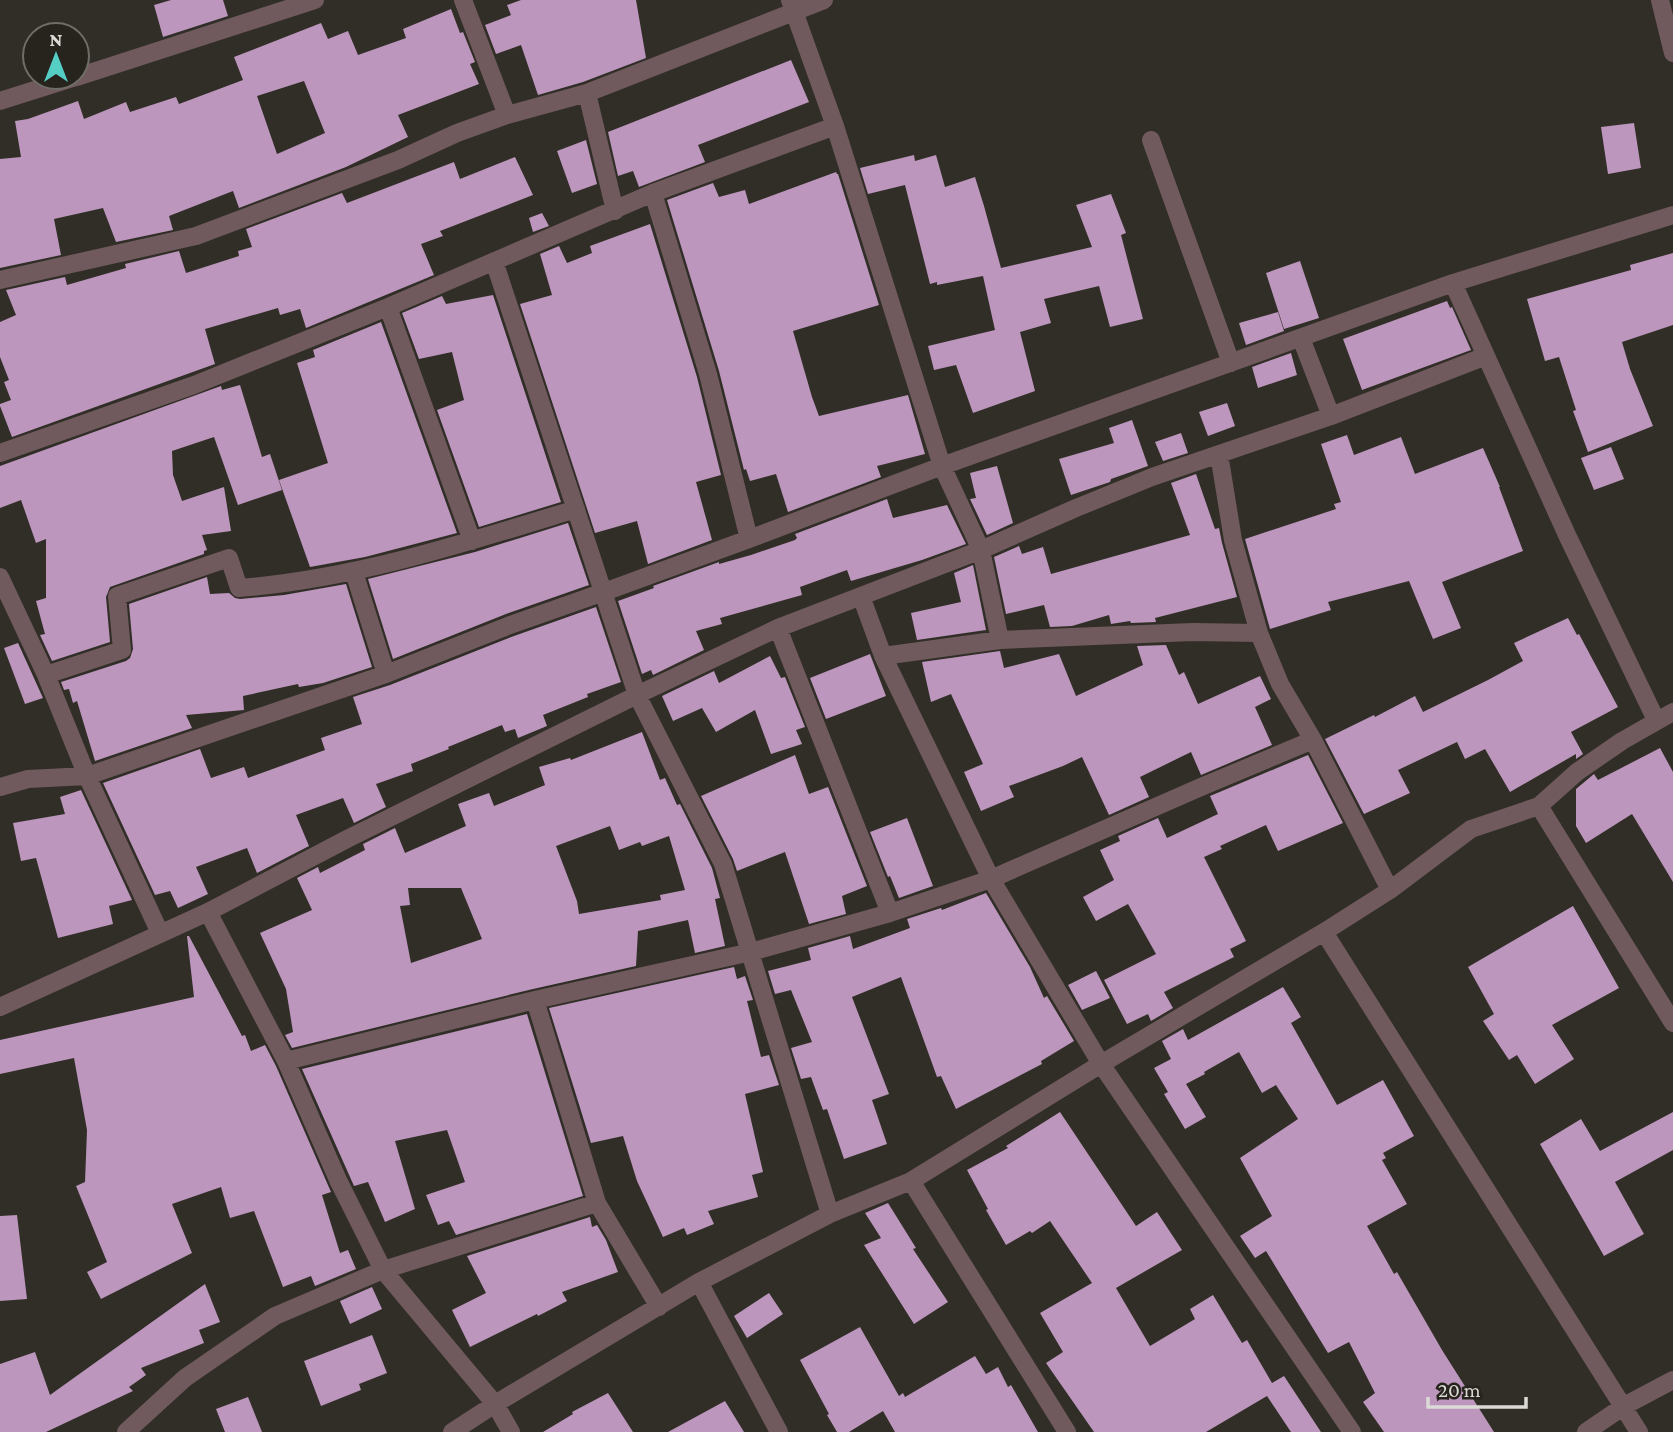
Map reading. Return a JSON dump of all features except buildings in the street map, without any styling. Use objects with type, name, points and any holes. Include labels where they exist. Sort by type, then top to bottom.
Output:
[{"type":"street","points":[[91,72],[314,0]]},
{"type":"street","points":[[463,0],[507,115]]},
{"type":"street","points":[[0,280],[196,236],[398,160],[457,133],[507,115],[587,93],[791,5],[824,0]]},
{"type":"street","points":[[1660,0],[1673,53]]},
{"type":"street","points":[[791,5],[835,126],[942,466],[981,550],[1000,640]]},
{"type":"street","points":[[0,101],[32,91]]},
{"type":"street","points":[[587,93],[615,211]]},
{"type":"street","points":[[0,453],[194,385],[388,307],[653,193],[835,126]]},
{"type":"street","points":[[1151,140],[1231,363]]},
{"type":"street","points":[[653,193],[708,374],[749,539]]},
{"type":"street","points":[[0,787],[28,779],[87,776],[386,674],[510,625],[942,466],[1453,284],[1673,215]]},
{"type":"street","points":[[494,261],[637,695],[723,864],[830,1214]]},
{"type":"street","points":[[1453,284],[1567,535],[1656,720]]},
{"type":"street","points":[[388,307],[472,541]]},
{"type":"street","points":[[1301,338],[1331,416]]},
{"type":"street","points":[[0,1007],[208,912],[347,839],[778,628],[981,550],[1152,477],[1331,416],[1486,356]]},
{"type":"street","points":[[1219,454],[1233,540],[1259,633],[1280,684],[1313,740],[1390,890]]},
{"type":"street","points":[[46,675],[122,650],[117,596],[229,558],[239,588],[278,585],[354,572],[472,541],[576,509]]},
{"type":"street","points":[[354,572],[386,674]]},
{"type":"street","points":[[0,577],[46,675],[87,776],[160,933]]},
{"type":"street","points":[[861,596],[883,656],[991,879],[1101,1064],[1352,1432]]},
{"type":"street","points":[[778,628],[890,913]]},
{"type":"street","points":[[883,656],[1000,640],[1193,632],[1259,633]]},
{"type":"street","points":[[453,1432],[699,1282],[830,1214],[911,1181],[1324,932],[1390,890],[1471,829],[1539,806],[1577,772],[1622,741],[1673,712]]},
{"type":"street","points":[[286,1061],[751,951],[890,913],[991,879],[1313,740]]},
{"type":"street","points":[[1539,806],[1673,1023]]},
{"type":"street","points":[[208,912],[286,1061],[338,1180],[383,1270],[495,1404],[511,1432]]},
{"type":"street","points":[[1324,932],[1639,1432]]},
{"type":"street","points":[[535,1000],[597,1203],[659,1307]]},
{"type":"street","points":[[911,1181],[1067,1432]]},
{"type":"street","points":[[126,1432],[185,1378],[275,1316],[383,1270],[597,1203]]},
{"type":"street","points":[[699,1282],[779,1432]]},
{"type":"street","points":[[1586,1432],[1623,1406],[1673,1380]]}]
